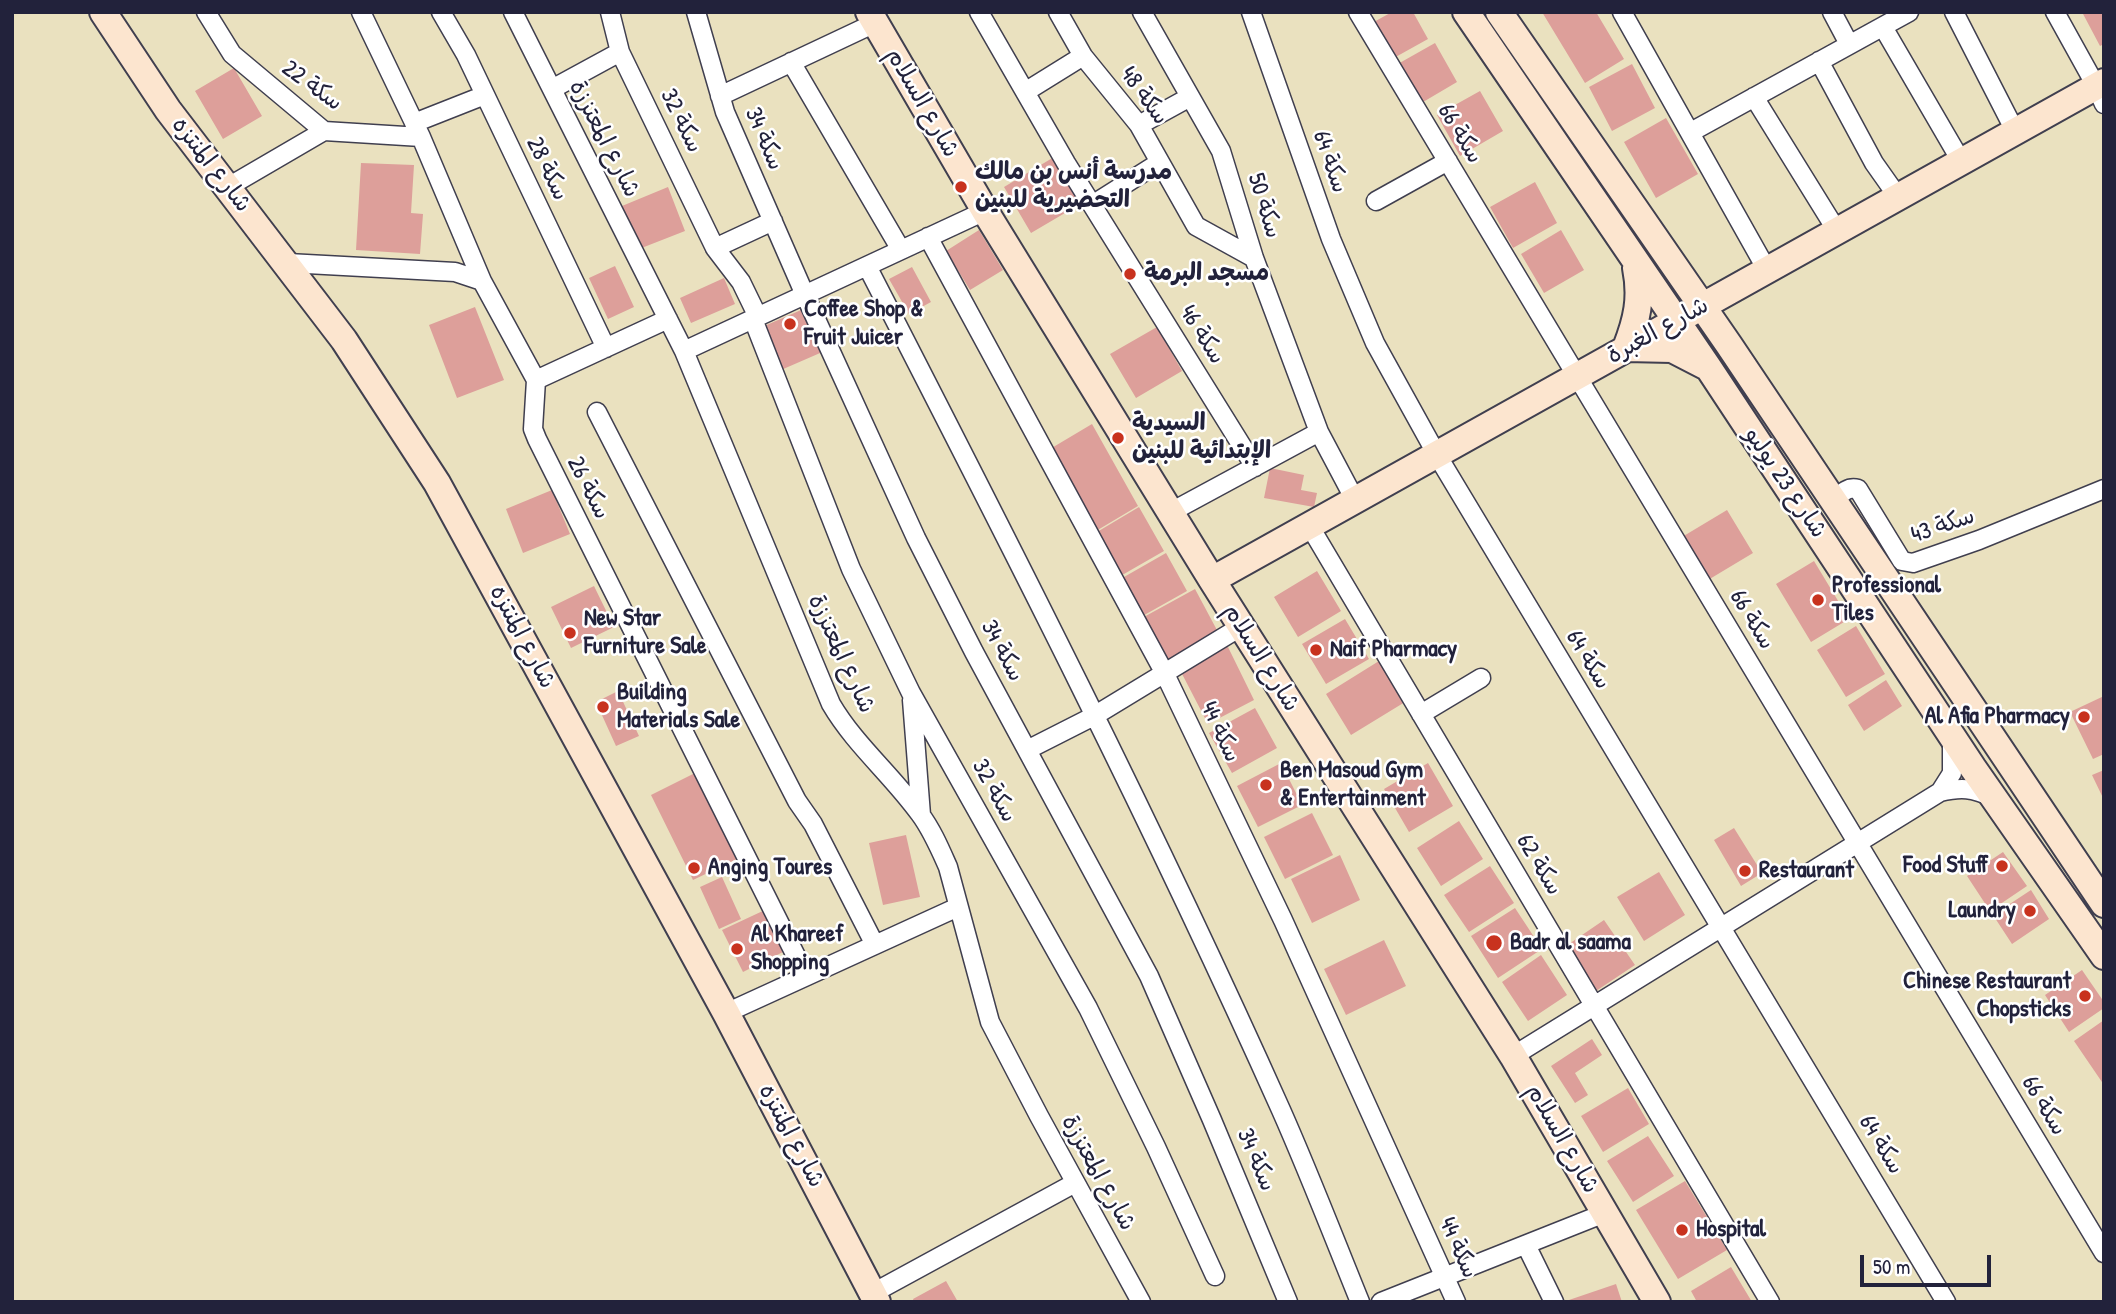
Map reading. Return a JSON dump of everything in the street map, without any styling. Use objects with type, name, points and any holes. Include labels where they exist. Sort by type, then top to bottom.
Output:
[{"type":"street","name":"شارع المنتزه","points":[[103,12],[168,110],[288,263],[344,340],[437,483],[726,1013],[875,1297]]},
{"type":"street","name":"سكة 22","points":[[206,12],[232,54],[324,131],[417,130]]},
{"type":"street","points":[[361,12],[417,130],[482,281],[536,380],[668,319]]},
{"type":"street","name":"سكة 28","points":[[441,12],[466,55],[606,348]]},
{"type":"street","name":"شارع المعتززة","points":[[513,12],[684,351],[831,704],[845,726],[921,815],[948,867],[990,1022],[1141,1302]]},
{"type":"street","name":"سكة 32","points":[[610,12],[620,52],[715,248],[741,282],[851,569],[911,693],[1088,1008],[1215,1276]]},
{"type":"street","name":"سكة 34","points":[[696,12],[720,96],[805,295],[916,538],[1149,976],[1289,1302]]},
{"type":"street","name":"سكة 46","points":[[979,12],[1092,205],[1255,467]]},
{"type":"street","name":"سكة 48","points":[[1058,12],[1083,56],[1139,125],[1196,226],[1254,258]]},
{"type":"street","name":"سكة 50","points":[[1142,12],[1221,151],[1254,258],[1319,432],[1355,500]]},
{"type":"street","name":"سكة 64","points":[[1251,12],[1331,239],[1376,343],[1437,455],[1946,1302]]},
{"type":"street","name":"سكة 66","points":[[1358,12],[2104,1253]]},
{"type":"street","name":"شارع 23 يوليو","points":[[1466,12],[1708,367],[1952,736],[2104,956]]},
{"type":"street","name":"شارع 23 يوليو","points":[[1499,12],[1729,345],[2104,904]]},
{"type":"street","points":[[1622,12],[1691,132],[1759,274]]},
{"type":"street","points":[[1832,12],[1849,44]]},
{"type":"street","points":[[1691,132],[1909,12]]},
{"type":"street","points":[[1954,12],[2015,131]]},
{"type":"street","points":[[2054,12],[2101,91]]},
{"type":"street","points":[[720,96],[791,62],[872,18]]},
{"type":"street","name":"شارع السلام","points":[[872,18],[985,211],[1212,580],[1513,1056],[1657,1302]]},
{"type":"street","points":[[1883,27],[1961,162]]},
{"type":"street","points":[[552,89],[620,52]]},
{"type":"street","points":[[1025,92],[1083,56]]},
{"type":"street","points":[[1819,61],[1874,163],[1898,197]]},
{"type":"street","points":[[791,62],[901,250]]},
{"type":"street","name":"شارع الغبرة","points":[[1212,580],[2015,131],[2101,91]]},
{"type":"street","points":[[417,130],[485,95]]},
{"type":"street","points":[[1139,125],[1190,97]]},
{"type":"street","points":[[1754,97],[1836,231]]},
{"type":"street","points":[[228,187],[324,131]]},
{"type":"street","points":[[1376,201],[1448,161]]},
{"type":"street","points":[[1092,205],[1160,162]]},
{"type":"street","points":[[684,351],[985,211]]},
{"type":"street","points":[[715,248],[773,221]]},
{"type":"street","name":"سكة 44","points":[[928,237],[1164,672],[1283,920],[1456,1302]]},
{"type":"street","points":[[288,263],[454,272],[482,281]]},
{"type":"street","points":[[1635,263],[1640,286],[1640,307],[1626,348],[1671,349],[1708,367]]},
{"type":"street","points":[[867,266],[980,486],[1188,909],[1282,1112],[1360,1302]]},
{"type":"street","points":[[1673,266],[1697,278],[1720,281],[1759,274]]},
{"type":"street","points":[[1729,345],[1730,320],[1736,301],[1759,274]]},
{"type":"street","name":"سكة 26","points":[[536,380],[533,429],[537,439],[806,976]]},
{"type":"street","points":[[597,412],[791,789],[813,824],[875,945]]},
{"type":"street","points":[[1171,512],[1319,432]]},
{"type":"street","name":"سكة 43","points":[[1834,501],[1847,489],[1858,489],[1902,561],[1913,564],[2104,489]]},
{"type":"street","name":"سكة 62","points":[[1309,526],[1770,1302]]},
{"type":"street","points":[[1027,750],[1094,716],[1241,626]]},
{"type":"street","points":[[1421,714],[1481,678]]},
{"type":"street","points":[[911,693],[921,815]]},
{"type":"street","points":[[1940,792],[1952,773],[1952,736]]},
{"type":"street","points":[[1513,1056],[1940,792],[1960,788],[1975,789],[1994,798]]},
{"type":"street","points":[[726,1013],[958,908]]},
{"type":"street","points":[[875,1297],[1075,1183]]},
{"type":"street","points":[[1381,1302],[1605,1213]]},
{"type":"street","points":[[1526,1245],[1554,1302]]},
{"type":"building","points":[[1392,12],[1413,12],[1428,39],[1392,59],[1372,23]]},
{"type":"building","points":[[1542,12],[1596,12],[1624,59],[1585,83]]},
{"type":"building","points":[[2082,12],[2104,12],[2104,44],[2100,46]]},
{"type":"building","points":[[1435,43],[1457,82],[1418,105],[1396,65]]},
{"type":"building","points":[[1632,64],[1655,108],[1612,131],[1589,87]]},
{"type":"building","points":[[234,68],[262,116],[223,139],[195,91]]},
{"type":"building","points":[[1480,91],[1503,131],[1460,156],[1437,115]]},
{"type":"building","points":[[1666,118],[1698,174],[1656,198],[1624,142]]},
{"type":"building","points":[[1054,157],[1082,203],[1031,233],[1004,187]]},
{"type":"building","points":[[361,163],[414,165],[411,213],[423,214],[420,254],[356,250]]},
{"type":"building","points":[[1535,182],[1557,223],[1513,248],[1490,207]]},
{"type":"building","points":[[668,187],[685,231],[639,249],[622,206]]},
{"type":"building","points":[[979,230],[1003,270],[970,290],[946,251]]},
{"type":"building","points":[[1561,230],[1584,270],[1544,293],[1521,254]]},
{"type":"building","points":[[615,266],[634,307],[608,319],[589,278]]},
{"type":"building","points":[[912,267],[931,302],[909,314],[889,279]]},
{"type":"building","points":[[724,278],[735,304],[691,323],[680,298]]},
{"type":"building","points":[[475,307],[504,380],[457,398],[429,325]]},
{"type":"building","points":[[808,307],[827,350],[781,370],[762,327]]},
{"type":"building","points":[[1157,327],[1182,371],[1136,398],[1110,354]]},
{"type":"building","points":[[1092,424],[1138,506],[1096,531],[1050,449]]},
{"type":"building","points":[[1270,468],[1304,475],[1301,490],[1317,493],[1314,507],[1264,498]]},
{"type":"building","points":[[552,490],[570,534],[523,553],[506,509]]},
{"type":"building","points":[[1139,507],[1164,551],[1117,578],[1092,535]]},
{"type":"building","points":[[1727,510],[1753,553],[1708,580],[1682,537]]},
{"type":"building","points":[[1166,553],[1187,591],[1139,618],[1117,581]]},
{"type":"building","points":[[1814,561],[1849,619],[1811,642],[1776,584]]},
{"type":"building","points":[[1317,571],[1341,611],[1298,637],[1274,597]]},
{"type":"building","points":[[594,586],[614,627],[571,648],[551,607]]},
{"type":"building","points":[[1195,589],[1218,632],[1166,661],[1142,618]]},
{"type":"building","points":[[1345,619],[1369,659],[1326,684],[1302,644]]},
{"type":"building","points":[[1856,626],[1885,674],[1846,697],[1817,650]]},
{"type":"building","points":[[1227,645],[1254,700],[1208,724],[1180,670]]},
{"type":"building","points":[[1379,661],[1405,702],[1351,735],[1326,694]]},
{"type":"building","points":[[1886,680],[1902,706],[1864,731],[1848,705]]},
{"type":"building","points":[[618,691],[639,736],[616,746],[596,702]]},
{"type":"building","points":[[2104,696],[2104,754],[2093,759],[2070,712]]},
{"type":"building","points":[[1255,708],[1277,748],[1232,773],[1209,733]]},
{"type":"building","points":[[1281,763],[1302,805],[1258,827],[1237,786]]},
{"type":"building","points":[[1428,763],[1453,806],[1409,832],[1384,789]]},
{"type":"building","points":[[2104,770],[2104,800],[2092,775]]},
{"type":"building","points":[[699,771],[741,857],[693,880],[651,795]]},
{"type":"building","points":[[1312,813],[1333,855],[1285,879],[1264,837]]},
{"type":"building","points":[[1459,821],[1483,859],[1441,886],[1417,848]]},
{"type":"building","points":[[1734,828],[1762,873],[1741,886],[1714,840]]},
{"type":"building","points":[[906,835],[920,897],[883,905],[869,843]]},
{"type":"building","points":[[2003,852],[2027,886],[1990,911],[1967,876]]},
{"type":"building","points":[[1340,855],[1360,900],[1312,923],[1291,879]]},
{"type":"building","points":[[1490,866],[1514,903],[1469,932],[1444,895]]},
{"type":"building","points":[[1659,872],[1685,915],[1644,941],[1617,897]]},
{"type":"building","points":[[722,877],[741,919],[719,929],[700,887]]},
{"type":"building","points":[[2031,890],[2049,919],[2012,944],[1993,915]]},
{"type":"building","points":[[1515,908],[1542,949],[1498,978],[1471,936]]},
{"type":"building","points":[[767,909],[787,950],[743,972],[722,930]]},
{"type":"building","points":[[1604,920],[1635,965],[1593,993],[1563,948]]},
{"type":"building","points":[[1384,940],[1406,986],[1346,1015],[1324,969]]},
{"type":"building","points":[[1541,955],[1567,995],[1528,1021],[1502,982]]},
{"type":"building","points":[[2082,970],[2104,1002],[2104,1008],[2069,1032],[2045,995]]},
{"type":"building","points":[[2104,1020],[2104,1085],[2074,1041]]},
{"type":"building","points":[[1592,1039],[1602,1055],[1575,1073],[1588,1095],[1575,1103],[1551,1066]]},
{"type":"building","points":[[1628,1088],[1649,1124],[1603,1152],[1581,1116]]},
{"type":"building","points":[[1648,1136],[1674,1176],[1633,1202],[1607,1161]]},
{"type":"building","name":"Hospital","points":[[1685,1181],[1727,1250],[1678,1279],[1636,1210]]},
{"type":"building","points":[[1731,1267],[1752,1302],[1697,1302],[1691,1291]]},
{"type":"building","points":[[946,1281],[958,1302],[914,1302],[913,1299]]},
{"type":"building","points":[[1616,1284],[1622,1302],[1566,1302],[1566,1301]]},
{"type":"place","name":"مدرسة أنس بن مالك التحضيرية للبنين","points":[[961,187]]},
{"type":"place","name":"مسجد البرمة","points":[[1130,274]]},
{"type":"place","name":"Coffee Shop & Fruit Juicer","points":[[790,324]]},
{"type":"place","name":"السيدية الإبتدائية للبنين","points":[[1118,438]]},
{"type":"place","name":"Professional Tiles","points":[[1818,600]]},
{"type":"place","name":"New Star Furniture Sale","points":[[570,633]]},
{"type":"place","name":"Naif Pharmacy","points":[[1316,650]]},
{"type":"place","name":"Building Materials Sale","points":[[603,707]]},
{"type":"place","name":"Al Afia Pharmacy","points":[[2084,717]]},
{"type":"place","name":"Ben Masoud Gym & Entertainment","points":[[1266,785]]},
{"type":"place","name":"Food Stuff","points":[[2002,866]]},
{"type":"place","name":"Anging Toures","points":[[694,868]]},
{"type":"place","name":"Restaurant","points":[[1745,871]]},
{"type":"place","name":"Laundry","points":[[2030,911]]},
{"type":"place","name":"Badr al saama","points":[[1494,943]]},
{"type":"place","name":"Al Khareef Shopping","points":[[737,949]]},
{"type":"place","name":"Chinese Restaurant Chopsticks","points":[[2085,996]]},
{"type":"place","name":"Hospital","points":[[1682,1230]]}]
